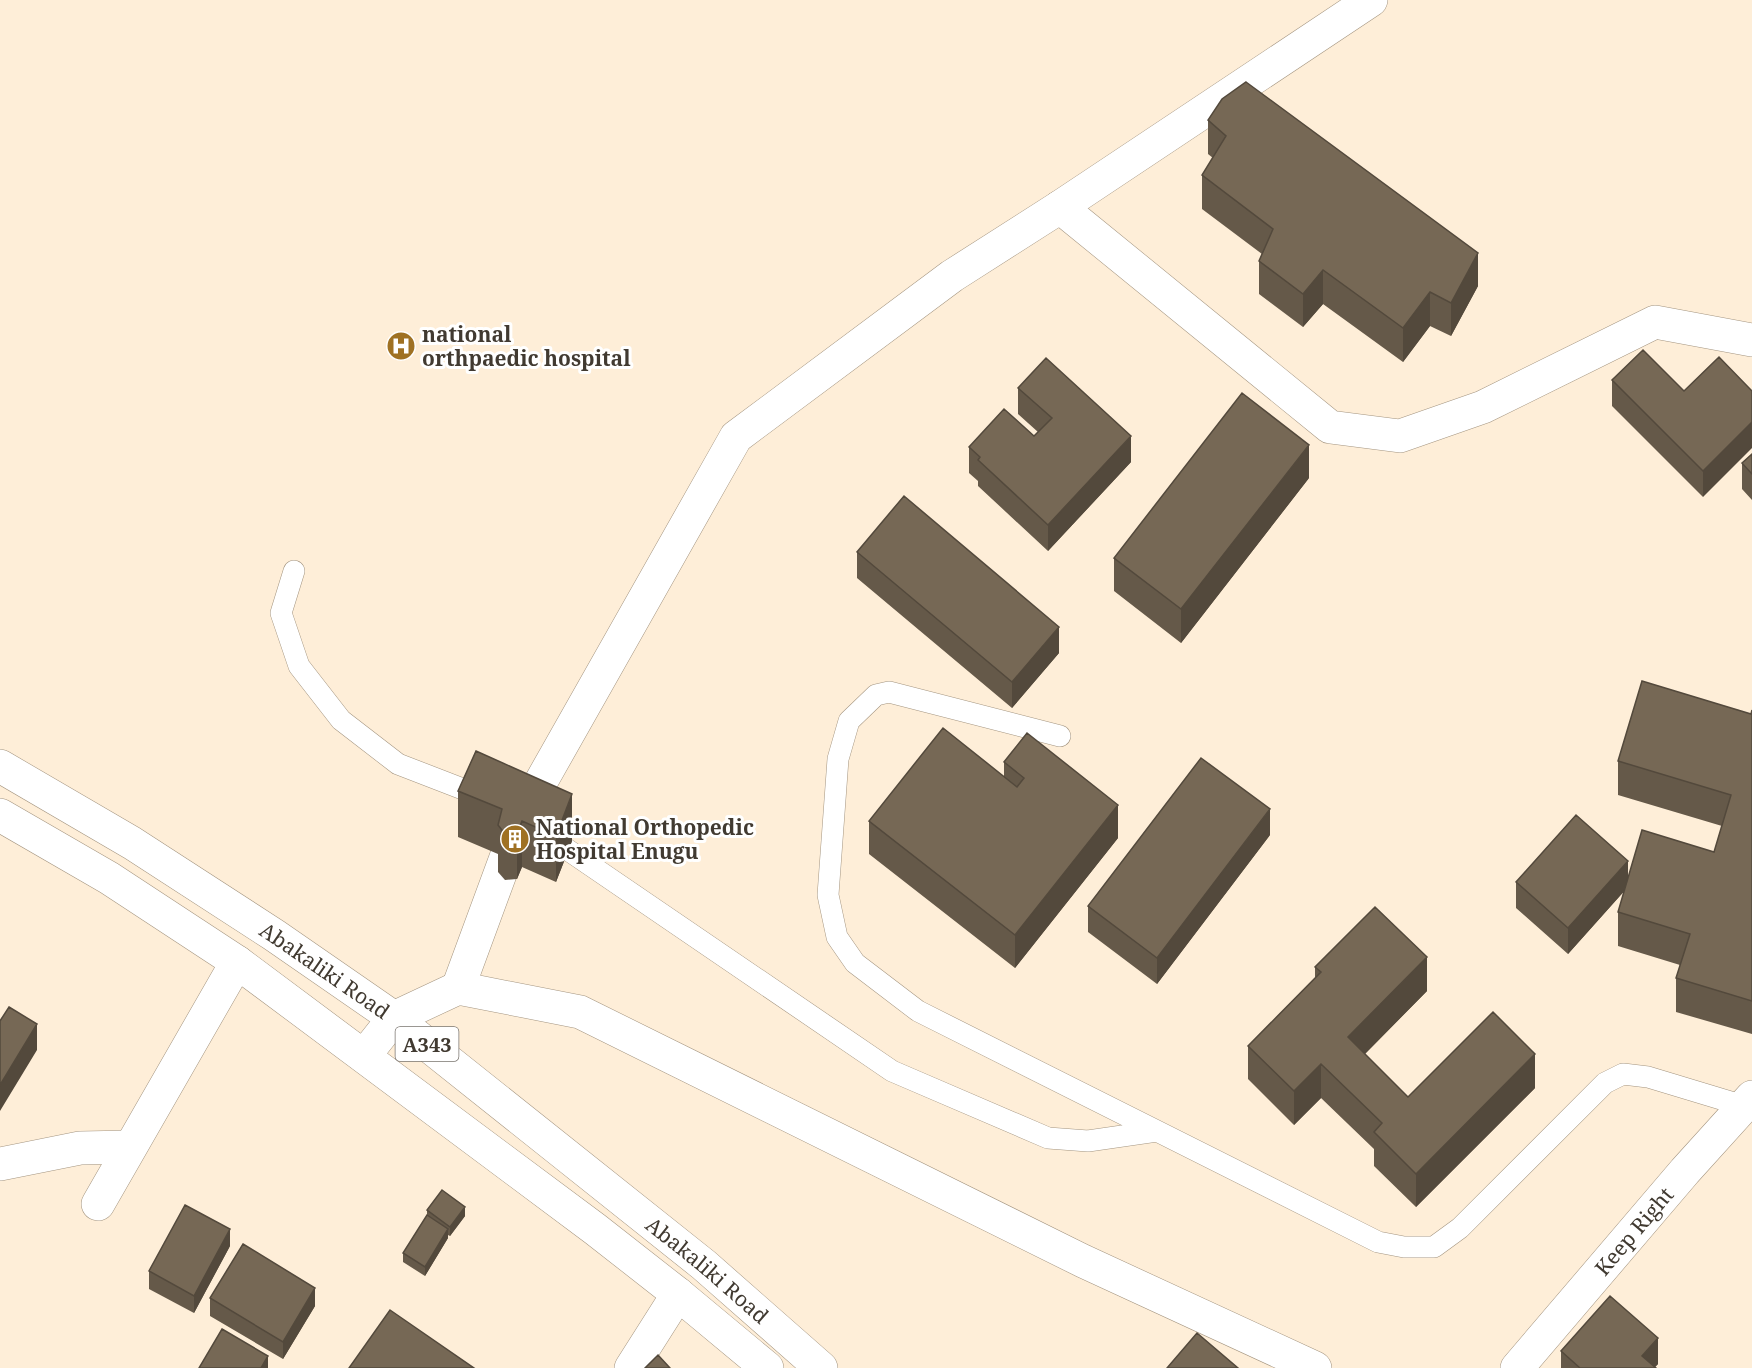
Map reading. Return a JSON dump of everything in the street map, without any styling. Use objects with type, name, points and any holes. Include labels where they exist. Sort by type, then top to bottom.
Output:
[{"type":"main road","points":[[458,988],[521,818],[736,437],[951,276],[1060,207],[1371,0]]},
{"type":"main road","points":[[1060,207],[1330,427],[1400,436],[1483,407],[1655,322],[1752,340]]},
{"type":"main road","name":"Abakaliki Road","points":[[0,766],[132,843],[394,1018],[704,1265],[821,1368]]},
{"type":"main road","name":"Abakaliki Road","points":[[0,815],[109,878],[237,962],[479,1140],[678,1294],[767,1368]]},
{"type":"main road","points":[[98,1204],[237,962]]},
{"type":"main road","points":[[363,1056],[394,1018],[458,988],[580,1012],[1083,1261],[1315,1368]]},
{"type":"main road","name":"Keep Right","points":[[1517,1368],[1748,1102]]},
{"type":"main road","points":[[0,1164],[80,1148],[130,1147]]},
{"type":"main road","points":[[631,1368],[678,1294]]},
{"type":"lane","points":[[294,571],[281,613],[299,666],[341,720],[398,764],[480,794],[521,818],[891,1071],[1048,1138],[1089,1141],[1156,1131]]},
{"type":"lane","points":[[1059,736],[903,693],[882,693],[866,702],[849,721],[838,759],[828,895],[837,937],[855,963],[918,1011],[1378,1242],[1404,1247],[1434,1247],[1460,1228],[1605,1083],[1623,1074],[1648,1077],[1748,1102]]},
{"type":"building","points":[[1246,82],[1478,253],[1451,303],[1430,292],[1403,328],[1323,270],[1303,294],[1259,261],[1273,229],[1202,175],[1226,136],[1208,120],[1222,99]]},
{"type":"building","points":[[1643,350],[1684,391],[1719,357],[1752,391],[1752,422],[1703,471],[1612,380]]},
{"type":"building","points":[[1046,358],[1131,436],[1048,525],[978,460],[980,457],[969,447],[1004,409],[1034,436],[1052,418],[1018,388]]},
{"type":"building","points":[[1242,393],[1309,445],[1181,609],[1114,558]]},
{"type":"building","points":[[1752,454],[1752,474],[1742,463]]},
{"type":"building","points":[[904,496],[1059,627],[1012,682],[857,552]]},
{"type":"building","points":[[1642,681],[1751,714],[1752,710],[1752,1001],[1676,978],[1690,934],[1618,912],[1642,830],[1714,852],[1731,795],[1618,761]]},
{"type":"building","points":[[943,728],[1017,787],[1024,778],[1004,762],[1027,733],[1118,805],[1015,935],[869,821]]},
{"type":"building","points":[[476,751],[572,794],[556,836],[522,821],[517,833],[505,834],[498,825],[502,809],[458,791]]},
{"type":"building","points":[[1201,758],[1270,809],[1157,958],[1088,906]]},
{"type":"building","points":[[1576,815],[1628,861],[1568,928],[1516,882]]},
{"type":"building","points":[[1375,907],[1427,957],[1348,1037],[1408,1097],[1493,1012],[1535,1054],[1416,1174],[1374,1132],[1382,1123],[1321,1064],[1294,1091],[1248,1046],[1321,972],[1315,967]]},
{"type":"building","points":[[9,1007],[37,1024],[0,1085],[0,1021]]},
{"type":"building","points":[[442,1190],[465,1207],[450,1227],[427,1210]]},
{"type":"building","points":[[185,1205],[230,1229],[194,1296],[149,1271]]},
{"type":"building","points":[[427,1215],[448,1229],[425,1267],[403,1253]]},
{"type":"building","points":[[243,1244],[315,1288],[283,1342],[210,1298]]},
{"type":"building","points":[[1610,1296],[1658,1338],[1642,1356],[1656,1368],[1580,1368],[1561,1351]]},
{"type":"building","points":[[390,1310],[474,1368],[349,1368]]},
{"type":"building","points":[[222,1329],[268,1356],[261,1368],[199,1368]]},
{"type":"building","points":[[1197,1333],[1238,1368],[1167,1368]]},
{"type":"building","points":[[658,1355],[670,1368],[645,1368]]},
{"type":"place","name":"national orthpaedic hospital","points":[[401,346]]},
{"type":"place","name":"National Orthopedic Hospital Enugu","points":[[515,839]]}]
